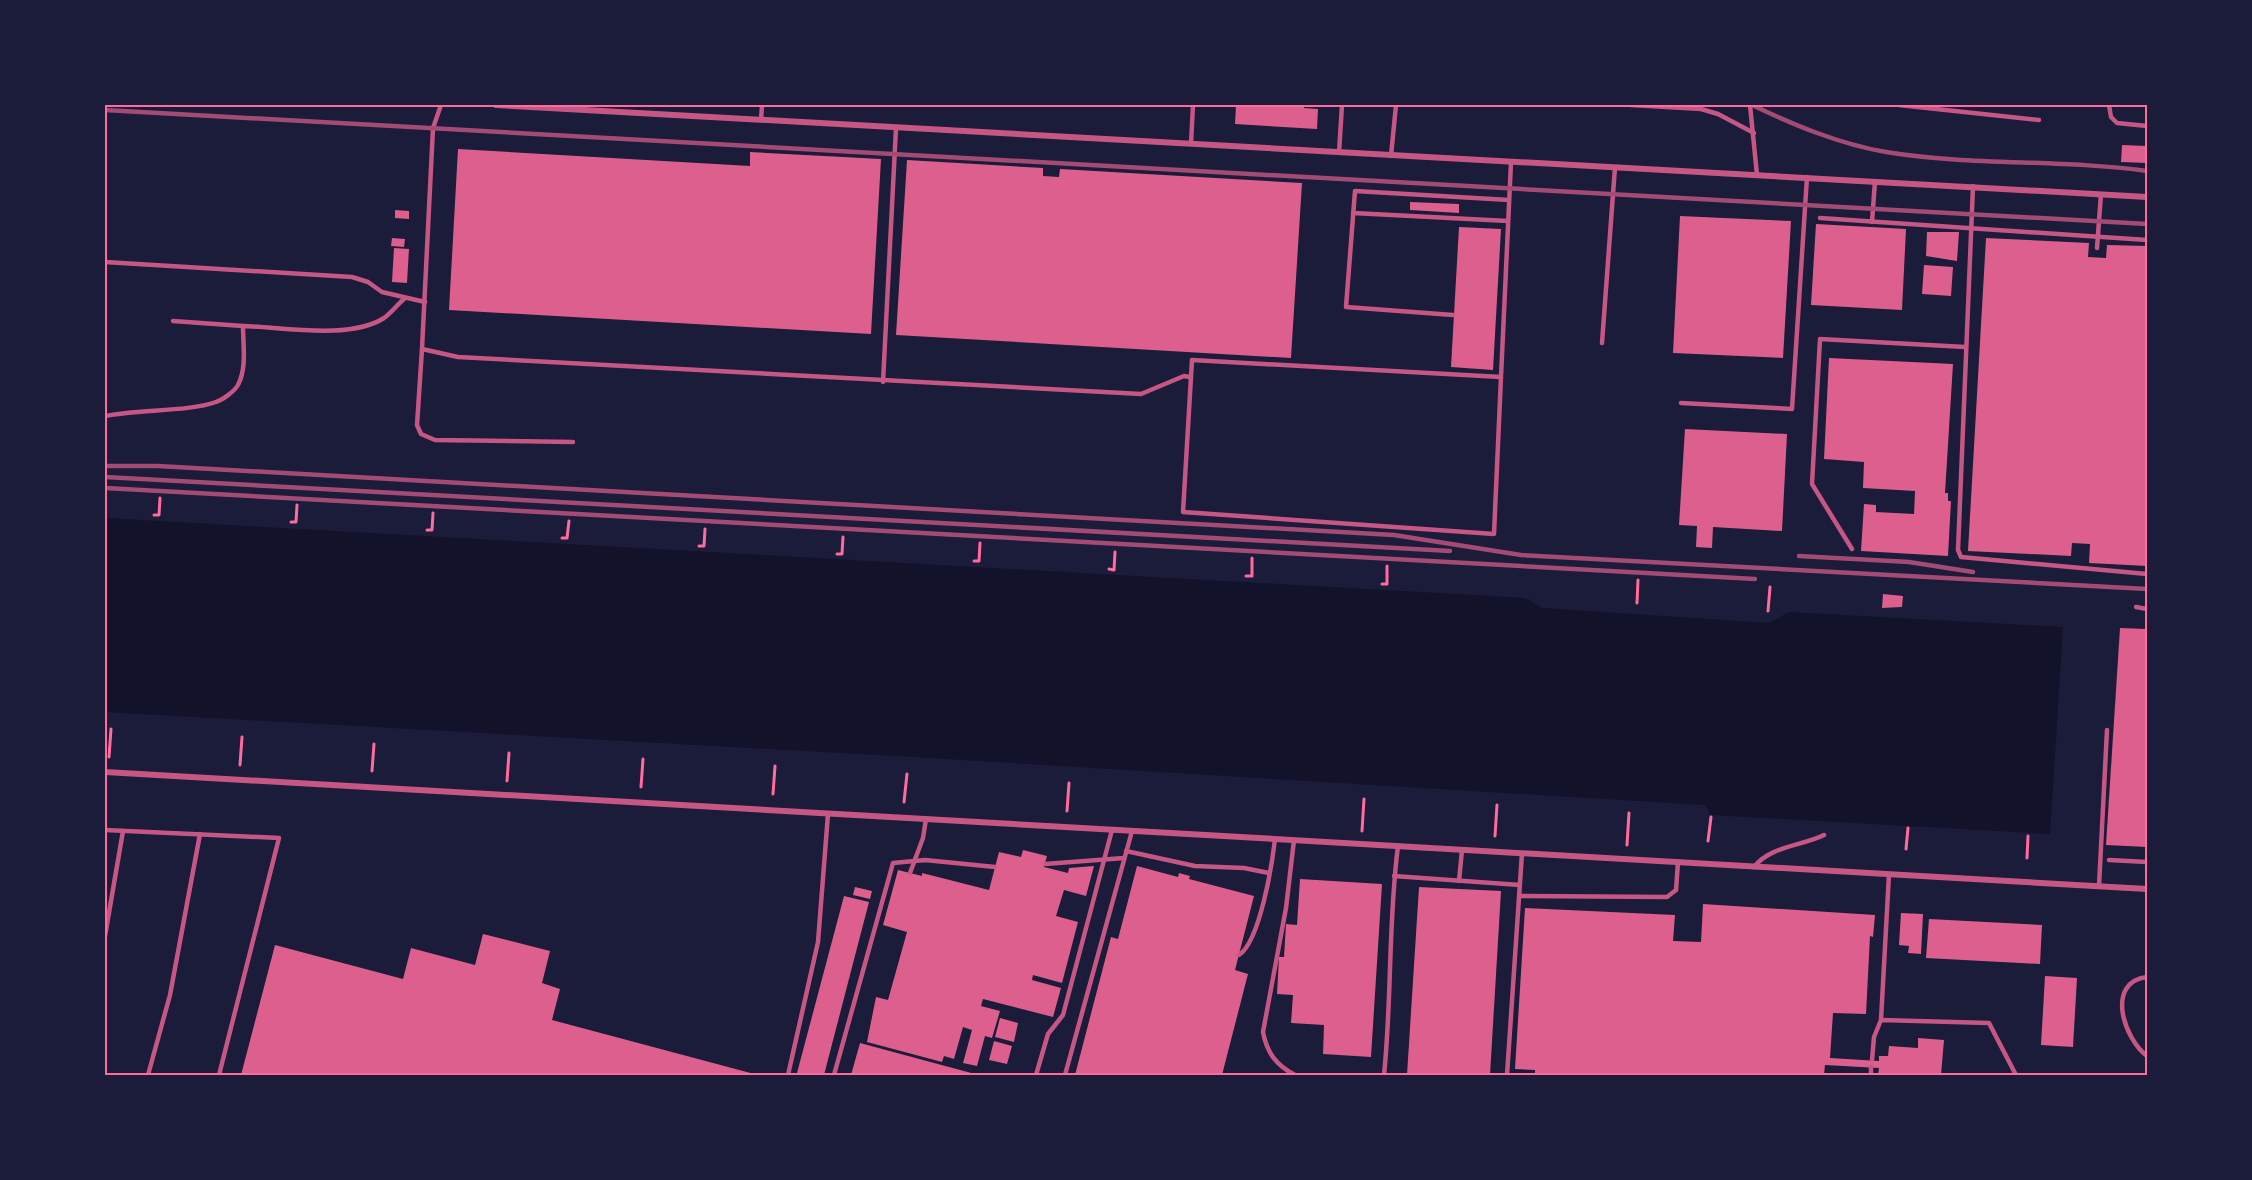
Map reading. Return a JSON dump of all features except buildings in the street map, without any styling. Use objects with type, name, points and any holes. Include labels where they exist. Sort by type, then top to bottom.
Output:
[{"type":"street","points":[[496,105],[2147,197]]},
{"type":"street","points":[[105,772],[2147,889]]},
{"type":"lane","points":[[441,105],[433,128],[417,425],[421,434],[435,440],[573,442]]},
{"type":"lane","points":[[643,114],[644,105]]},
{"type":"lane","points":[[761,120],[762,105]]},
{"type":"lane","points":[[1191,144],[1193,105]]},
{"type":"lane","points":[[1339,153],[1342,105]]},
{"type":"lane","points":[[1391,156],[1396,105]]},
{"type":"lane","points":[[1631,105],[1701,109],[1718,114],[1755,133]]},
{"type":"lane","points":[[1750,105],[1755,133],[1757,175]]},
{"type":"lane","points":[[1899,105],[2039,120]]},
{"type":"lane","points":[[2109,105],[2111,117],[2117,123],[2147,126]]},
{"type":"lane","points":[[883,382],[896,128]]},
{"type":"lane","points":[[1501,377],[1192,360],[1183,512],[1494,534],[1511,162]]},
{"type":"lane","points":[[1602,343],[1615,167]]},
{"type":"lane","points":[[1681,403],[1792,409],[1807,177]]},
{"type":"lane","points":[[1872,222],[1875,181]]},
{"type":"lane","points":[[1973,186],[1965,347],[1958,550],[1960,557],[2147,574]]},
{"type":"lane","points":[[1454,315],[1346,307],[1355,191],[1509,200]]},
{"type":"lane","points":[[2097,248],[2102,194]]},
{"type":"lane","points":[[1353,213],[1508,221]]},
{"type":"lane","points":[[1820,218],[2147,240]]},
{"type":"lane","points":[[105,262],[352,277],[404,299],[425,302]]},
{"type":"lane","points":[[173,321],[347,330],[372,324],[386,317],[404,299]]},
{"type":"lane","points":[[105,416],[134,410],[216,402],[237,386],[244,363],[243,326]]},
{"type":"lane","points":[[1852,549],[1812,484],[1820,339],[1965,347]]},
{"type":"lane","points":[[422,349],[458,357],[883,382],[1142,394],[1184,376],[1190,377]]},
{"type":"lane","points":[[2136,607],[2147,609]]},
{"type":"lane","points":[[2099,886],[2107,730]]},
{"type":"lane","points":[[788,1075],[818,942],[828,814]]},
{"type":"lane","points":[[910,873],[923,838],[926,819]]},
{"type":"lane","points":[[105,830],[279,838],[219,1075]]},
{"type":"lane","points":[[1036,1075],[1048,1034],[1064,1015],[1112,830]]},
{"type":"lane","points":[[105,936],[123,831]]},
{"type":"lane","points":[[1065,1075],[1132,831]]},
{"type":"lane","points":[[148,1075],[170,994],[200,834]]},
{"type":"lane","points":[[1754,867],[1771,853],[1807,843],[1824,835]]},
{"type":"lane","points":[[1239,955],[1245,951],[1253,936],[1275,839]]},
{"type":"lane","points":[[1294,840],[1286,908],[1263,1032],[1267,1051],[1283,1069],[1295,1075]]},
{"type":"lane","points":[[1384,1075],[1390,1018],[1394,876],[1398,846]]},
{"type":"lane","points":[[1459,881],[1462,850]]},
{"type":"lane","points":[[1126,851],[1195,866],[1244,868],[1269,873]]},
{"type":"lane","points":[[1507,1075],[1522,853]]},
{"type":"lane","points":[[1045,864],[1125,858]]},
{"type":"lane","points":[[2109,860],[2147,862]]},
{"type":"lane","points":[[834,1075],[893,863],[913,861],[995,867]]},
{"type":"lane","points":[[1519,896],[1667,897],[1676,890],[1678,862]]},
{"type":"lane","points":[[1872,1060],[1875,1037],[1881,1020],[1889,874]]},
{"type":"lane","points":[[1394,876],[1520,885]]},
{"type":"lane","points":[[2147,977],[2140,978],[2126,989],[2121,1010],[2133,1041],[2147,1056]]},
{"type":"lane","points":[[1881,1020],[1989,1023],[2016,1075]]},
{"type":"lane","points":[[1871,1075],[1872,1067]]},
{"type":"path","points":[[154,515],[159,515],[160,498]]},
{"type":"path","points":[[291,522],[296,522],[297,505]]},
{"type":"path","points":[[427,530],[432,530],[433,513]]},
{"type":"path","points":[[562,538],[567,538],[568,520]]},
{"type":"path","points":[[699,546],[704,546],[705,529]]},
{"type":"path","points":[[837,554],[842,554],[843,537]]},
{"type":"path","points":[[974,561],[979,561],[980,543]]},
{"type":"path","points":[[1109,569],[1114,570],[1115,552]]},
{"type":"path","points":[[1246,576],[1252,576],[1252,558]]},
{"type":"path","points":[[1382,584],[1387,584],[1387,566]]},
{"type":"path","points":[[1637,603],[1638,580]]},
{"type":"path","points":[[1768,610],[1770,587]]},
{"type":"path","points":[[109,757],[111,729]]},
{"type":"path","points":[[240,765],[242,737]]},
{"type":"path","points":[[372,771],[374,744]]},
{"type":"path","points":[[507,781],[509,753]]},
{"type":"path","points":[[641,787],[643,759]]},
{"type":"path","points":[[773,794],[775,766]]},
{"type":"path","points":[[904,802],[907,774]]},
{"type":"path","points":[[1067,811],[1069,783]]},
{"type":"path","points":[[1362,831],[1364,799]]},
{"type":"path","points":[[1495,836],[1497,805]]},
{"type":"path","points":[[1627,845],[1629,813]]},
{"type":"path","points":[[1708,841],[1711,817]]},
{"type":"path","points":[[1906,849],[1908,828]]},
{"type":"path","points":[[2027,858],[2028,836]]},
{"type":"shaded area","points":[[105,518],[1526,598],[1542,608],[1769,623],[1789,612],[2063,627],[2050,834],[1711,815],[1705,805],[913,757],[105,712]]},
{"type":"railway","points":[[1752,105],[1817,133],[1868,149],[1951,159],[2115,167],[2147,171]]},
{"type":"railway","points":[[105,110],[2147,224]]},
{"type":"railway","points":[[105,466],[158,466],[1394,535],[1521,555],[2147,589]]},
{"type":"railway","points":[[105,477],[1450,551]]},
{"type":"railway","points":[[105,488],[1755,579]]},
{"type":"railway","points":[[1799,556],[1909,562],[1973,572]]}]
